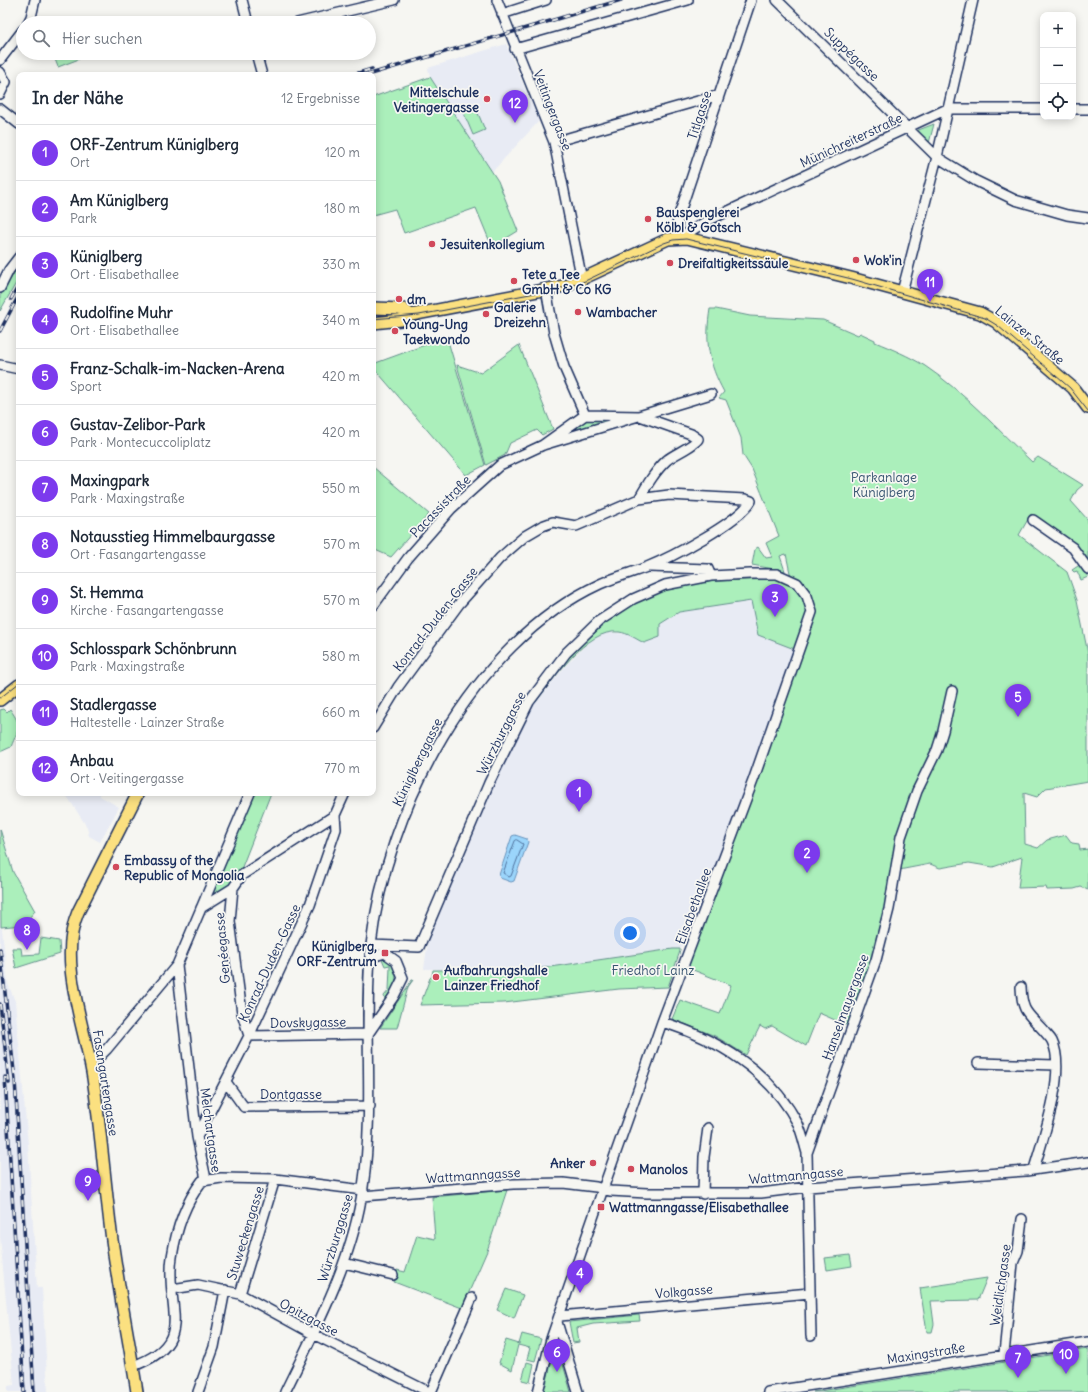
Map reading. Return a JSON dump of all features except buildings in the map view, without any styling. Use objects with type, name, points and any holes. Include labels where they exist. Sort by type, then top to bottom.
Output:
[{"type":"main road","name":"Lainzer Straße","points":[[376,323],[401,320],[411,315],[569,285],[656,244],[680,238],[693,239],[851,278],[975,312],[996,322],[1073,388],[1088,408]]},
{"type":"main road","points":[[376,308],[403,309],[411,315]]},
{"type":"main road","points":[[0,700],[16,687]]},
{"type":"main road","name":"Fasangartengasse","points":[[136,796],[78,912],[71,935],[71,972],[90,1061],[112,1241],[137,1392]]},
{"type":"street","points":[[31,16],[35,0]]},
{"type":"street","points":[[242,0],[246,16]]},
{"type":"street","points":[[320,16],[364,3],[394,0]]},
{"type":"street","name":"Veitingergasse","points":[[497,0],[515,49],[554,142],[582,280]]},
{"type":"street","points":[[502,14],[546,0]]},
{"type":"street","points":[[515,49],[688,0]]},
{"type":"street","name":"Titlgasse","points":[[680,238],[677,227],[678,218],[751,0]]},
{"type":"street","name":"Suppégasse","points":[[777,0],[937,157],[976,181],[1015,200],[1044,209],[1088,218]]},
{"type":"street","points":[[902,292],[937,157],[973,0]]},
{"type":"street","points":[[0,60],[16,39]]},
{"type":"street","points":[[258,60],[261,72]]},
{"type":"street","points":[[0,72],[6,82],[0,94]]},
{"type":"street","points":[[554,142],[719,95]]},
{"type":"street","points":[[0,109],[16,122]]},
{"type":"street","name":"Münichreiterstraße","points":[[680,238],[705,222],[947,109],[1040,109]]},
{"type":"street","points":[[1076,109],[1088,109]]},
{"type":"street","points":[[0,288],[9,270],[16,261]]},
{"type":"street","points":[[546,289],[554,333],[564,368],[585,415]]},
{"type":"street","points":[[0,366],[16,369]]},
{"type":"street","name":"Pacassistraße","points":[[376,602],[408,558],[451,508],[500,465],[543,445],[711,394]]},
{"type":"street","name":"Pacassistraße","points":[[543,445],[585,415],[640,416]]},
{"type":"street","points":[[639,499],[659,468],[698,439],[691,434],[640,416]]},
{"type":"street","name":"Konrad-Duden-Gasse","points":[[376,723],[398,687],[459,604],[500,558],[525,536],[542,526],[553,522],[576,526],[639,499],[669,495],[745,499],[751,501],[748,507],[726,523],[692,544],[648,567]]},
{"type":"street","points":[[1033,520],[1073,548],[1088,569]]},
{"type":"street","points":[[648,567],[708,569],[711,576]]},
{"type":"street","name":"Küniglberggasse","points":[[371,945],[373,928],[388,863],[400,826],[437,746],[449,725],[470,695],[511,646],[551,612],[576,596],[601,584],[648,567]]},
{"type":"street","name":"Würzburggasse","points":[[371,945],[419,947],[489,783],[529,702],[566,653],[599,621],[633,599],[665,585],[711,576],[778,574],[787,577],[797,583],[807,596],[812,612]]},
{"type":"street","name":"Elisabethallee","points":[[538,1392],[551,1339],[603,1189],[662,1022],[754,778],[812,612]]},
{"type":"street","name":"Hanselmayergasse","points":[[811,1336],[807,1153],[876,960],[889,909],[901,837],[917,791],[937,750],[952,691]]},
{"type":"street","points":[[90,1061],[100,1056],[107,1049],[177,965],[249,796]]},
{"type":"street","name":"Konrad-Duden-Gasse","points":[[197,1138],[250,1036],[310,905],[336,829],[335,815],[344,796]]},
{"type":"street","points":[[201,908],[232,888],[242,875],[335,815]]},
{"type":"street","name":"Genéegasse","points":[[232,888],[230,921],[242,1013],[250,1036]]},
{"type":"street","points":[[369,963],[371,945]]},
{"type":"street","points":[[368,1034],[394,996],[403,978],[396,961],[386,953],[375,956],[369,963]]},
{"type":"street","name":"Würzburggasse","points":[[285,1392],[313,1334],[344,1262],[362,1193],[370,1106],[368,1034],[369,963]]},
{"type":"street","name":"Melchartgasse","points":[[133,1366],[152,1359],[168,1345],[174,1320],[172,1257],[179,1225],[194,1192],[202,1181],[206,1179],[197,1138],[177,965]]},
{"type":"street","points":[[1021,987],[1022,1002],[1027,1014],[1052,1040],[1056,1053],[1056,1094],[1034,1169]]},
{"type":"street","points":[[662,1022],[689,1030],[711,1040],[730,1051],[764,1079],[780,1096],[798,1124],[807,1153]]},
{"type":"street","name":"Dovskygasse","points":[[250,1036],[368,1034]]},
{"type":"street","points":[[978,1063],[1056,1065]]},
{"type":"street","name":"Dontgasse","points":[[226,1082],[244,1107],[370,1106]]},
{"type":"street","points":[[703,1194],[704,1157],[708,1128]]},
{"type":"street","name":"Wattmanngasse","points":[[206,1179],[275,1179],[362,1193],[513,1184],[563,1183],[610,1191],[657,1194],[761,1193],[808,1187],[1034,1169],[1088,1162]]},
{"type":"street","name":"Stuweckengasse","points":[[240,1294],[275,1179]]},
{"type":"street","name":"Weidlichgasse","points":[[1004,1354],[1013,1264],[1018,1251],[1022,1219]]},
{"type":"street","points":[[344,1262],[392,1275]]},
{"type":"street","name":"Opitzgasse","points":[[172,1289],[198,1285],[240,1294],[313,1334],[430,1392]]},
{"type":"street","name":"Stuweckengasse","points":[[198,1392],[214,1347],[225,1290]]},
{"type":"street","name":"Volkgasse","points":[[558,1319],[810,1293]]},
{"type":"street","points":[[430,1392],[472,1298]]},
{"type":"street","points":[[558,1319],[578,1392]]},
{"type":"street","name":"Maxingstraße","points":[[768,1392],[1088,1342]]},
{"type":"shaded area","name":"Mittelschule Veitingergasse","points":[[506,44],[539,121],[492,172],[430,77],[428,68]]},
{"type":"shaded area","points":[[751,601],[797,650],[725,842],[686,940],[680,949],[543,968],[511,970],[424,969],[429,932],[446,888],[523,718],[568,663],[590,641],[607,632],[627,634],[644,643],[660,624],[679,612]]},
{"type":"shaded area","points":[[67,796],[100,796],[119,807],[100,842],[89,836],[87,827]]},
{"type":"shaded area","points":[[0,912],[8,984],[15,1001],[28,1144],[37,1288],[42,1288],[48,1392],[8,1392],[8,1386],[14,1385],[0,1237]]},
{"type":"green space","points":[[55,60],[76,60],[58,67]]},
{"type":"green space","points":[[430,77],[498,181],[518,231],[492,247],[476,208],[404,233],[395,209],[376,214],[376,96]]},
{"type":"green space","points":[[475,106],[485,130],[473,135],[463,111]]},
{"type":"green space","points":[[934,124],[929,143],[916,132],[916,131]]},
{"type":"green space","points":[[16,270],[16,283],[0,311],[0,296]]},
{"type":"green space","name":"Parkanlage Küniglberg","points":[[710,309],[750,316],[823,320],[858,335],[860,333],[875,340],[875,342],[919,362],[967,399],[1032,462],[1038,457],[1083,485],[1077,490],[1071,501],[1088,520],[1088,561],[1076,546],[1031,514],[1019,535],[1067,572],[1077,600],[1088,654],[1088,781],[1046,788],[1037,797],[1024,793],[1025,844],[1038,848],[1047,840],[1066,835],[1072,843],[1079,844],[1080,850],[1088,849],[1088,890],[1081,887],[1074,889],[1047,890],[1046,887],[1018,888],[1022,857],[993,867],[969,863],[940,868],[930,864],[899,870],[904,838],[919,792],[938,751],[945,731],[956,686],[952,686],[943,730],[936,750],[916,791],[900,837],[888,909],[876,959],[851,1027],[819,1013],[806,1046],[772,1026],[765,1029],[760,1026],[746,1055],[715,1036],[672,1019],[680,1000],[720,1014],[731,985],[688,968],[814,615],[810,596],[802,584],[790,573],[786,554],[780,556],[785,571],[752,565],[755,549],[758,547],[766,558],[772,557],[766,543],[779,536],[752,469],[743,455],[741,438],[726,400],[719,398],[724,392],[714,371],[709,352],[708,331]]},
{"type":"green space","points":[[448,341],[485,465],[466,475],[376,370],[376,363],[433,342]]},
{"type":"green space","points":[[519,345],[553,429],[542,435],[537,430],[510,443],[505,455],[486,465],[457,365],[481,373]]},
{"type":"green space","points":[[586,419],[610,421],[564,434]]},
{"type":"green space","points":[[376,470],[429,514],[391,557],[376,550]]},
{"type":"green space","points":[[1084,562],[1088,570],[1088,577],[1081,580],[1077,571],[1074,572],[1072,570]]},
{"type":"green space","points":[[776,579],[790,585],[800,592],[806,599],[808,615],[797,650],[758,635],[751,601],[679,612],[660,624],[660,637],[644,643],[629,635],[619,632],[607,633],[594,638],[571,658],[535,703],[563,662],[608,621],[632,605],[663,591],[691,584],[714,581]]},
{"type":"green space","points":[[4,709],[7,712],[10,709],[16,718],[16,736],[11,747],[0,752],[0,710]]},
{"type":"green space","points":[[253,796],[270,796],[240,872],[230,884],[215,894],[212,891]]},
{"type":"green space","points":[[0,829],[13,872],[35,911],[23,925],[1,927]]},
{"type":"green space","points":[[41,938],[59,941],[60,954],[16,968],[12,948],[21,948],[22,955],[39,954]]},
{"type":"green space","name":"Friedhof Lainz","points":[[680,949],[680,951],[668,987],[619,989],[504,1003],[420,1005],[433,970],[511,970],[543,968]]},
{"type":"green space","points":[[384,958],[393,962],[396,974],[394,986],[385,1000],[384,996],[389,990],[390,965],[385,966],[382,959]]},
{"type":"green space","points":[[412,980],[408,987],[397,1028],[380,1028]]},
{"type":"green space","points":[[507,1190],[487,1251],[462,1308],[394,1282],[397,1270],[405,1272],[417,1235],[435,1239],[432,1197]]},
{"type":"green space","points":[[850,1255],[852,1266],[827,1270],[825,1258]]},
{"type":"green space","points":[[987,1278],[978,1300],[931,1301],[934,1324],[932,1332],[927,1332],[920,1288]]},
{"type":"green space","points":[[506,1289],[523,1295],[514,1318],[497,1310]]},
{"type":"green space","points":[[639,1315],[640,1321],[593,1324],[577,1328],[579,1342],[573,1343],[569,1322]]},
{"type":"green space","points":[[522,1334],[541,1339],[535,1361],[527,1359],[530,1348],[518,1345],[512,1370],[499,1363],[506,1340],[519,1344]]},
{"type":"green space","points":[[1088,1349],[1088,1392],[813,1392]]},
{"type":"green space","points":[[554,1351],[559,1351],[571,1392],[540,1392],[546,1385]]},
{"type":"green space","points":[[527,1362],[534,1364],[530,1382],[522,1380]]},
{"type":"water","points":[[515,835],[527,839],[528,842],[514,881],[511,882],[500,878],[499,875],[512,836]]},
{"type":"tram line","points":[[376,319],[419,315],[567,287],[585,281],[664,243],[673,240],[686,239],[852,279],[985,318],[998,326],[1070,388],[1088,411]]},
{"type":"tram line","points":[[0,698],[16,685]]},
{"type":"railway","points":[[376,72],[621,0]]},
{"type":"railway","points":[[362,72],[372,69]]},
{"type":"railway","points":[[11,299],[16,290]]},
{"type":"railway","points":[[0,331],[16,301]]},
{"type":"railway","points":[[0,949],[15,1080],[34,1392]]},
{"type":"railway","points":[[0,1004],[9,1083]]},
{"type":"railway","points":[[5,1077],[24,1392]]},
{"type":"place","name":"Mittelschule Veitingergasse","points":[[487,99]]},
{"type":"place","name":"Anbau","points":[[515,123]]},
{"type":"place","name":"Bauspenglerei Kölbl & Gotsch","points":[[648,219]]},
{"type":"place","name":"Jesuitenkollegium","points":[[432,244]]},
{"type":"place","name":"Wok'in","points":[[856,260]]},
{"type":"place","name":"Dreifaltigkeitssäule","points":[[670,263]]},
{"type":"place","name":"Tete a Tee GmbH & Co KG","points":[[514,281]]},
{"type":"place","name":"dm","points":[[399,299]]},
{"type":"place","name":"Stadlergasse","points":[[930,302]]},
{"type":"place","name":"Wambacher","points":[[578,312]]},
{"type":"place","name":"Galerie Dreizehn","points":[[486,314]]},
{"type":"place","name":"Young-Ung Taekwondo","points":[[395,331]]},
{"type":"place","name":"Küniglberg","points":[[775,617]]},
{"type":"place","name":"Franz-Schalk-im-Nacken-Arena","points":[[1018,717]]},
{"type":"place","name":"ORF-Zentrum Küniglberg","points":[[579,812]]},
{"type":"place","name":"Embassy of the Republic of Mongolia","points":[[116,867]]},
{"type":"place","name":"Am Küniglberg","points":[[807,873]]},
{"type":"place","name":"Notausstieg Himmelbaurgasse","points":[[27,950]]},
{"type":"place","name":"Küniglberg, ORF-Zentrum","points":[[385,953]]},
{"type":"place","name":"Aufbahrungshalle Lainzer Friedhof","points":[[436,977]]},
{"type":"place","name":"Anker","points":[[593,1163]]},
{"type":"place","name":"Manolos","points":[[631,1169]]},
{"type":"place","name":"St. Hemma","points":[[88,1201]]},
{"type":"place","name":"Wattmanngasse/Elisabethallee","points":[[601,1207]]},
{"type":"place","name":"Rudolfine Muhr","points":[[580,1293]]},
{"type":"place","name":"Gustav-Zelibor-Park","points":[[557,1372]]},
{"type":"place","name":"Schlosspark Schönbrunn","points":[[1066,1374]]},
{"type":"place","name":"Maxingpark","points":[[1018,1378]]}]
